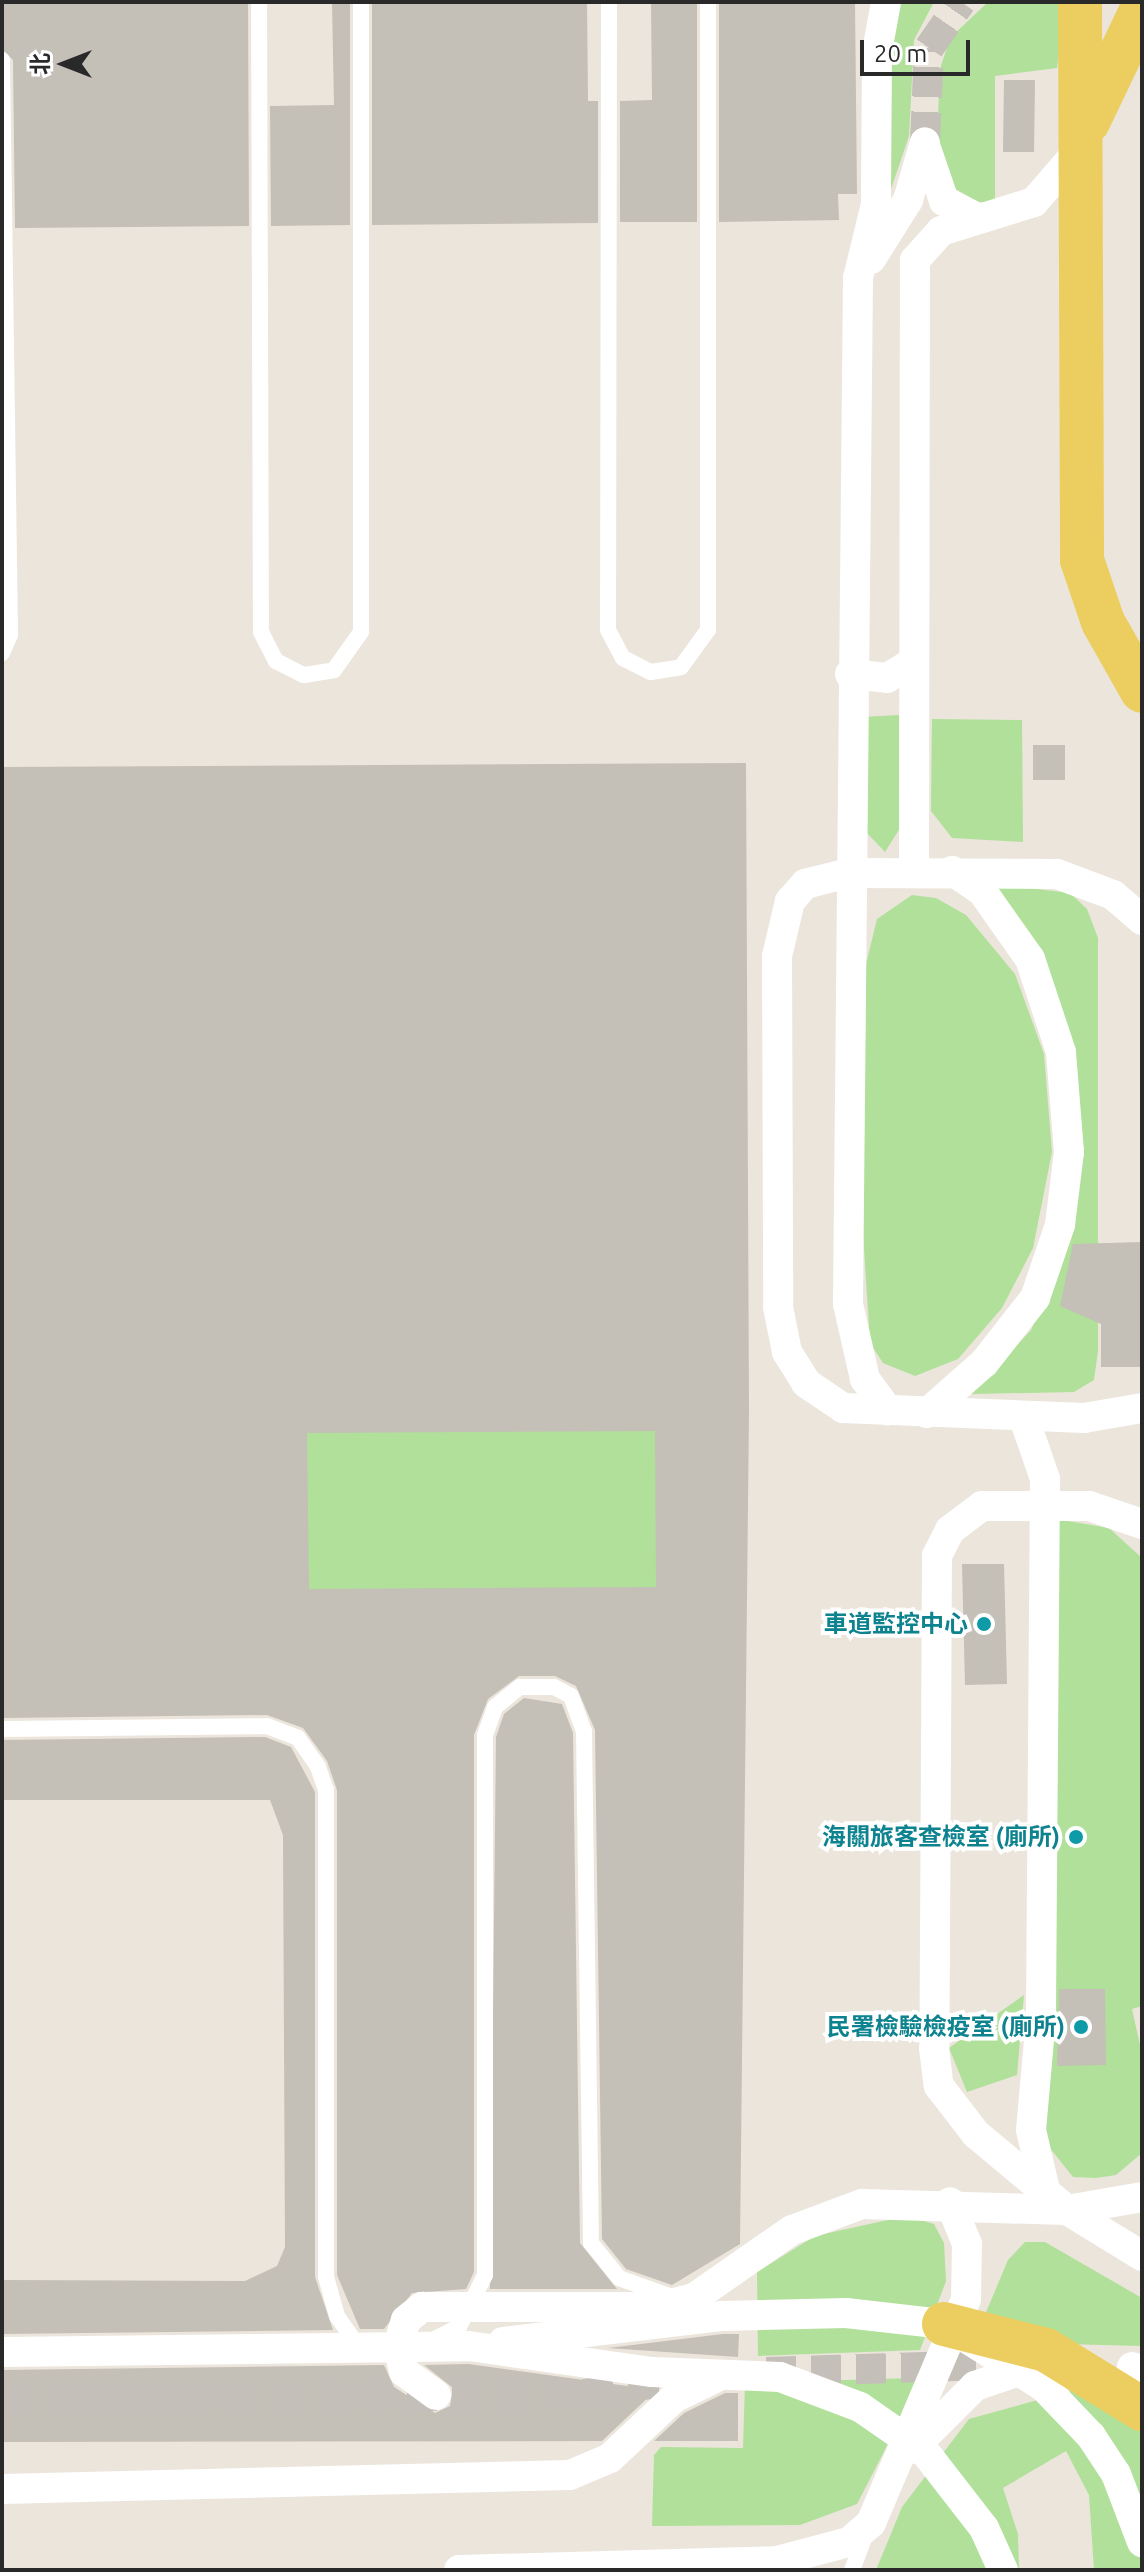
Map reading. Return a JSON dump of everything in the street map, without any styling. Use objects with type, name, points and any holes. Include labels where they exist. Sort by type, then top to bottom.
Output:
[{"type":"main road","points":[[1080,2],[1082,560],[1103,622],[1142,691]]},
{"type":"main road","points":[[1079,150],[1105,77],[1142,9]]},
{"type":"main road","points":[[944,2324],[1046,2350],[1139,2392]]},
{"type":"street","points":[[886,2],[877,52],[876,204],[858,278],[860,570],[850,674],[849,873],[850,1331],[865,1379],[888,1411]]},
{"type":"street","points":[[858,278],[908,200],[925,142],[944,201],[978,218]]},
{"type":"street","points":[[914,871],[915,260],[928,239],[978,218],[1034,202],[1079,150]]},
{"type":"street","points":[[850,674],[887,678],[914,662]]},
{"type":"street","points":[[1142,920],[1085,880],[914,871],[849,873],[805,884],[780,927],[778,1307],[787,1352],[806,1383],[843,1408],[1024,1418],[1142,1408]]},
{"type":"street","points":[[927,1413],[984,1363],[1035,1298],[1060,1225],[1069,1152],[1061,1052],[1030,959],[982,891],[952,871]]},
{"type":"street","points":[[1024,1418],[1041,1452],[1045,1502],[1041,2018],[1031,2130],[1056,2200]]},
{"type":"street","points":[[1142,1524],[1119,1511],[1045,1502],[974,1510],[950,1530],[937,1556],[934,2048],[939,2086],[958,2116],[1056,2200],[1142,2256]]},
{"type":"street","points":[[436,2395],[404,2372],[398,2346],[420,2307],[658,2307],[694,2298],[755,2251],[822,2215],[883,2202],[1142,2197]]},
{"type":"street","points":[[459,2570],[777,2561],[831,2551],[871,2523],[966,2299],[967,2244],[950,2202]]},
{"type":"street","points":[[2,2352],[469,2346],[722,2316],[846,2313],[944,2324],[1024,2372],[1091,2436],[1116,2474],[1142,2542]]},
{"type":"street","points":[[469,2346],[652,2372],[780,2377],[827,2390],[925,2452],[984,2528],[1003,2570]]},
{"type":"street","points":[[888,2478],[956,2400],[991,2378],[1045,2363]]},
{"type":"street","points":[[2,2489],[570,2475],[610,2458],[688,2389],[738,2372]]},
{"type":"lane","points":[[259,2],[261,632],[276,661],[309,675],[347,660],[361,632],[361,2]]},
{"type":"lane","points":[[609,2],[608,630],[623,658],[651,672],[688,662],[708,630],[708,2]]},
{"type":"lane","points":[[2,60],[10,635],[2,653]]},
{"type":"lane","points":[[415,2347],[459,2327],[485,2275],[485,1735],[495,1707],[520,1687],[554,1687],[571,1696],[584,1731],[591,2243],[619,2278],[722,2316]]},
{"type":"lane","points":[[2,1729],[267,1726],[298,1738],[318,1767],[326,1790],[326,2277],[337,2316],[358,2346]]},
{"type":"lane","points":[[842,2570],[854,2564],[871,2523]]},
{"type":"green space","points":[[900,2],[934,2],[914,40],[909,136],[890,192],[890,38]]},
{"type":"green space","points":[[988,2],[1066,2],[1057,68],[995,76],[995,202],[979,202],[950,186],[937,142],[940,69],[950,38]]},
{"type":"green space","points":[[899,715],[900,828],[885,852],[864,830],[862,717]]},
{"type":"green space","points":[[932,719],[1022,720],[1023,842],[952,838],[931,811]]},
{"type":"green space","points":[[995,884],[1070,893],[1087,909],[1098,938],[1098,1351],[1094,1380],[1074,1392],[971,1394],[1031,1330],[1065,1253],[1038,946]]},
{"type":"green space","points":[[912,895],[936,898],[966,915],[1015,974],[1044,1054],[1052,1152],[1033,1248],[1002,1308],[958,1359],[915,1376],[883,1363],[870,1343],[863,1232],[866,964],[877,919]]},
{"type":"green space","points":[[651,1372],[669,1623],[2,1627],[2,1375]]},
{"type":"green space","points":[[1056,1519],[1109,1528],[1142,1558],[1142,2006],[1132,2009],[1142,2054],[1142,2153],[1116,2175],[1096,2178],[1073,2177],[1045,2142]]},
{"type":"green space","points":[[1024,1995],[1017,2075],[967,2092],[949,2048]]},
{"type":"green space","points":[[906,2216],[934,2224],[944,2243],[946,2281],[920,2350],[758,2356],[757,2272],[815,2236]]},
{"type":"green space","points":[[1025,2242],[1045,2242],[1142,2298],[1142,2346],[1024,2343],[984,2317],[1008,2260]]},
{"type":"green space","points":[[913,2378],[920,2382],[857,2504],[800,2525],[652,2526],[654,2455],[661,2447],[743,2448],[745,2383]]},
{"type":"green space","points":[[1095,2384],[1142,2392],[1142,2570],[1094,2570],[1089,2495],[1066,2451],[1003,2488],[1018,2534],[1019,2570],[876,2570],[902,2507],[969,2419]]},
{"type":"building","points":[[2,2],[248,2],[249,226],[15,228],[13,60],[2,49]]},
{"type":"building","points":[[332,2],[350,2],[350,225],[271,226],[270,106],[334,105]]},
{"type":"building","points":[[372,2],[587,2],[588,101],[598,101],[598,223],[372,225]]},
{"type":"building","points":[[651,2],[697,2],[697,222],[620,222],[620,101],[652,100]]},
{"type":"building","points":[[719,2],[855,2],[857,194],[838,194],[839,220],[719,222]]},
{"type":"building","points":[[1004,80],[1035,80],[1034,152],[1003,152]]},
{"type":"building","points":[[1033,745],[1065,745],[1065,780],[1033,780]]},
{"type":"building","points":[[746,763],[749,1411],[740,2244],[672,2285],[626,2269],[602,2239],[595,1730],[576,1686],[555,1676],[519,1676],[488,1699],[474,1735],[474,2272],[466,2289],[412,2293],[384,2329],[360,2329],[337,2275],[337,1790],[327,1761],[303,1728],[267,1715],[2,1718],[2,767]],"holes":[[[655,1431],[656,1587],[309,1589],[307,1433]]]},
{"type":"building","points":[[1142,1242],[1142,1367],[1101,1367],[1101,1324],[1060,1306],[1073,1244]]},
{"type":"building","name":"車道監控中心","points":[[962,1564],[1004,1564],[1007,1684],[965,1685]]},
{"type":"building","points":[[524,1698],[562,1704],[573,1733],[580,2243],[617,2289],[490,2289],[496,1737],[504,1714]]},
{"type":"building","points":[[265,1737],[291,1747],[315,1792],[315,2277],[333,2330],[2,2334],[2,2280],[245,2281],[277,2266],[285,2247],[283,1835],[270,1800],[2,1800],[2,1740]]},
{"type":"building","name":"民署檢驗檢疫室 (廁所)","points":[[1059,1989],[1105,1989],[1106,2065],[1057,2066]]},
{"type":"building","points":[[739,2334],[738,2357],[608,2348]]},
{"type":"building","points":[[468,2364],[656,2390],[602,2441],[2,2442],[2,2370],[384,2365],[394,2387],[435,2413],[450,2406],[453,2388],[424,2365]]},
{"type":"building","points":[[725,2393],[738,2393],[738,2441],[654,2441],[684,2413]]},
{"type":"tunnel","points":[[925,142],[929,48],[961,2]]},
{"type":"tunnel","points":[[766,2372],[1022,2364]]},
{"type":"tunnel","points":[[2,2401],[584,2394],[683,2379]]},
{"type":"place","name":"車道監控中心","points":[[984,1624]]},
{"type":"place","name":"海關旅客查檢室 (廁所)","points":[[1076,1837]]},
{"type":"place","name":"民署檢驗檢疫室 (廁所)","points":[[1081,2027]]}]
